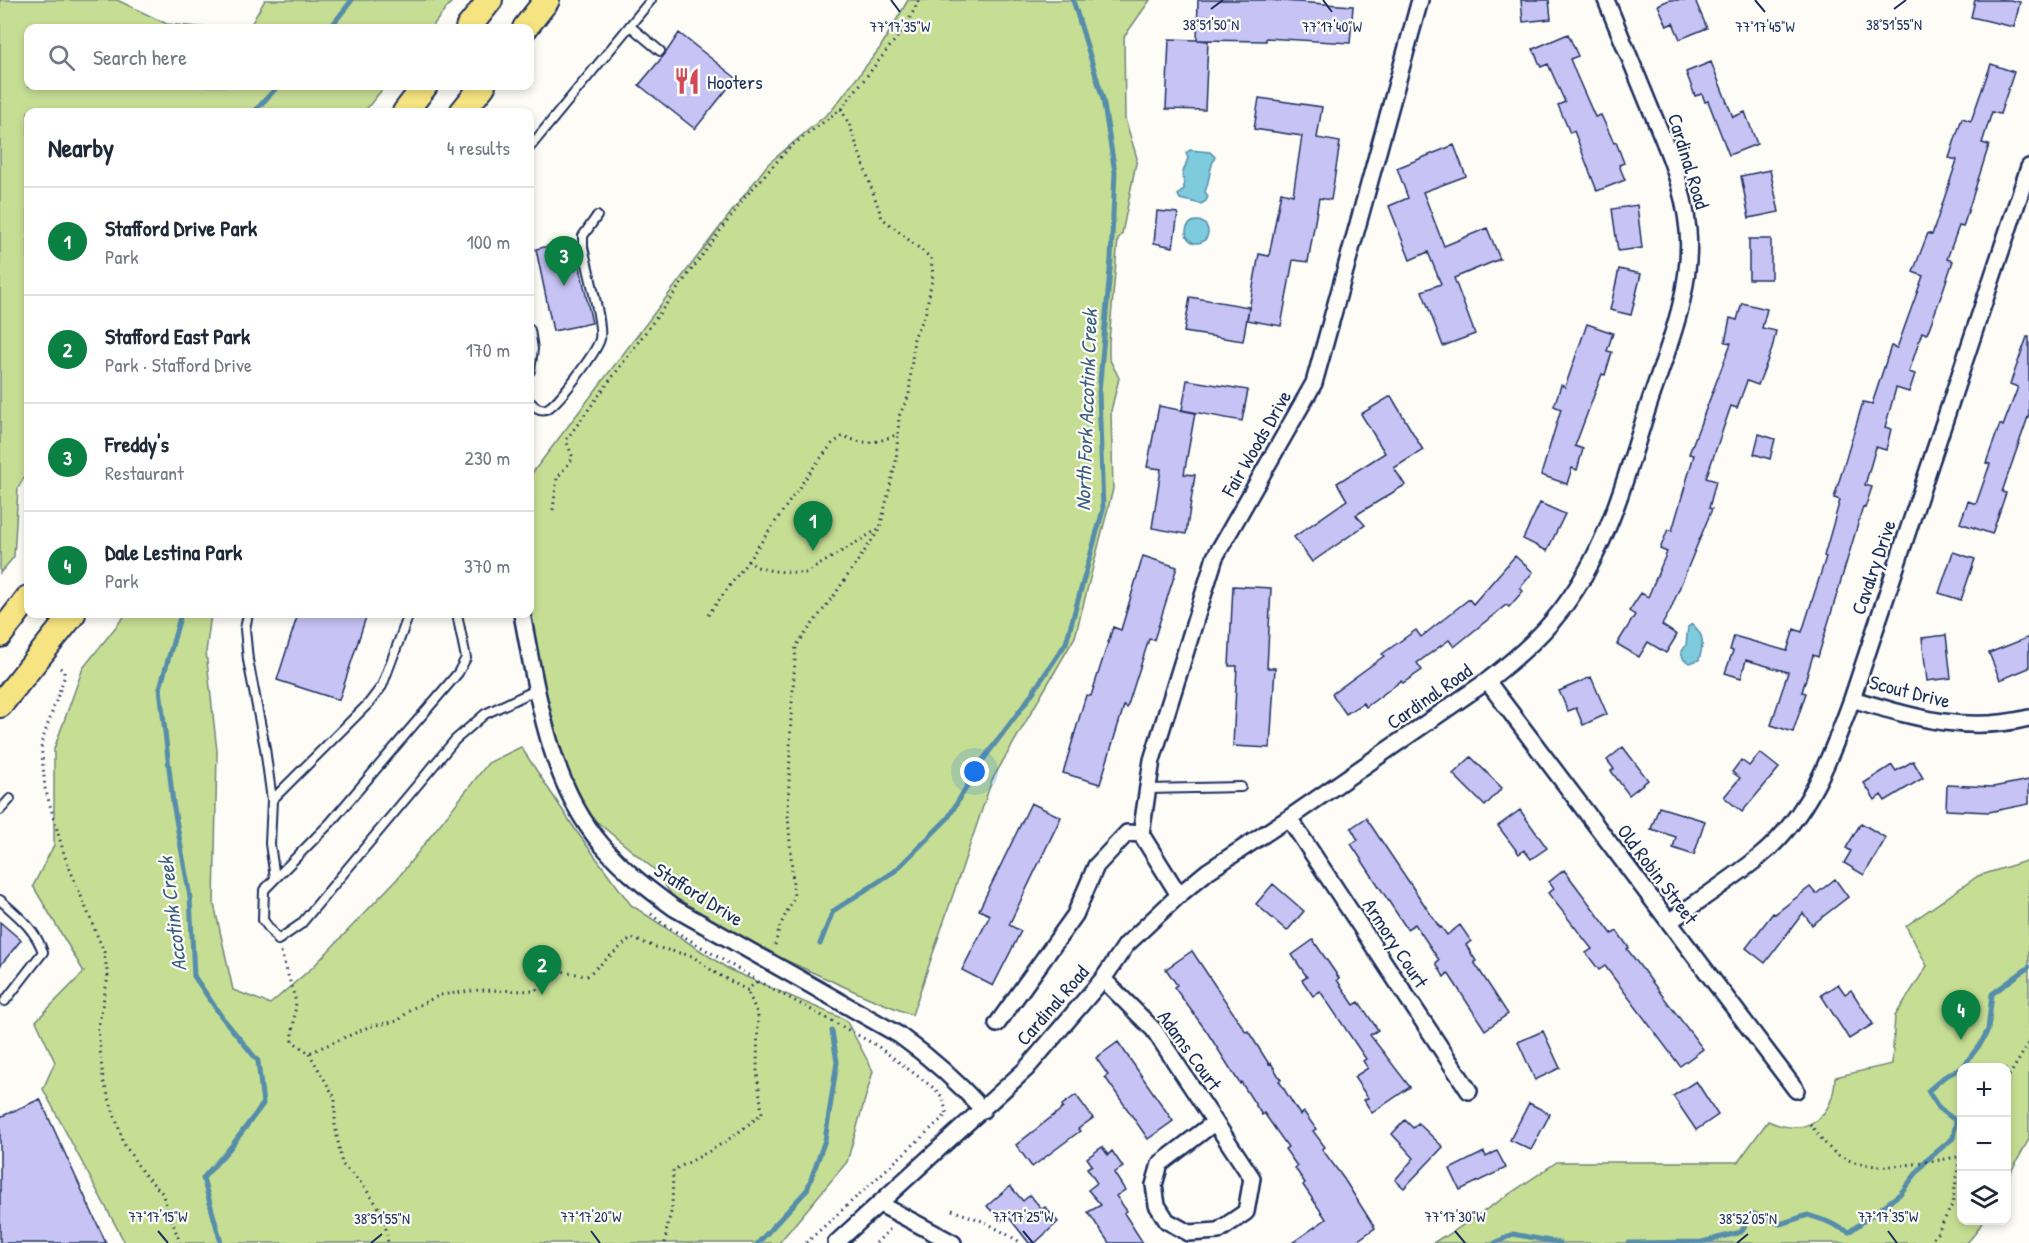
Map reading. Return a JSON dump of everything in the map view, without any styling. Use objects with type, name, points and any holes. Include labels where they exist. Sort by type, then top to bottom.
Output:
[{"type":"main road","points":[[471,24],[490,0]]},
{"type":"main road","points":[[528,24],[547,0]]},
{"type":"main road","points":[[408,108],[422,90]]},
{"type":"main road","points":[[465,108],[480,90]]},
{"type":"main road","points":[[0,635],[24,603]]},
{"type":"main road","points":[[0,705],[70,618]]},
{"type":"street","name":"Fair Woods Drive","points":[[1141,834],[1152,760],[1215,557],[1314,383],[1420,0]]},
{"type":"street","name":"Cardinal Road","points":[[836,1243],[1026,1069],[1103,979],[1126,945],[1179,895],[1208,871],[1487,681],[1543,633],[1571,598],[1593,561],[1609,525],[1675,325],[1686,278],[1688,231],[1681,191],[1663,138],[1606,0]]},
{"type":"street","name":"Cavalry Drive","points":[[1668,922],[1758,858],[1790,826],[1823,773],[1852,699],[2029,167]]},
{"type":"street","name":"Stafford Drive","points":[[523,618],[549,741],[561,778],[586,825],[618,863],[674,908],[899,1035],[956,1079],[982,1110]]},
{"type":"street","name":"Old Robin Street","points":[[1487,681],[1796,1090]]},
{"type":"street","name":"Scout Drive","points":[[1852,699],[1940,723],[1983,725],[2029,718]]},
{"type":"street","name":"Armory Court","points":[[1289,818],[1469,1091]]},
{"type":"street","points":[[997,1024],[1075,915],[1096,867],[1127,833],[1141,834],[1179,895]]},
{"type":"street","name":"Adams Court","points":[[1103,979],[1154,1030],[1215,1122],[1252,1178],[1246,1212],[1218,1231],[1189,1233],[1167,1221],[1157,1205],[1154,1185],[1160,1164],[1215,1122]]},
{"type":"street","points":[[880,1204],[953,1243]]},
{"type":"lane","points":[[534,142],[651,0]]},
{"type":"lane","points":[[630,26],[660,51]]},
{"type":"lane","points":[[534,406],[545,410],[555,404],[570,386],[600,340],[600,326],[582,236],[597,216]]},
{"type":"lane","points":[[247,618],[245,629],[248,660],[265,748],[272,800],[270,844],[275,878]]},
{"type":"lane","points":[[272,800],[369,703],[382,686],[408,618]]},
{"type":"lane","points":[[458,618],[466,658],[458,673],[330,823],[264,890],[263,920],[278,940],[301,924],[455,740],[484,714],[538,689]]},
{"type":"lane","points":[[1148,789],[1241,787]]},
{"type":"lane","points":[[0,810],[10,799]]},
{"type":"lane","points":[[0,900],[38,937],[43,952],[5,1001]]},
{"type":"path","points":[[554,510],[557,478],[573,458],[566,440],[746,196],[790,147],[842,109],[906,26],[919,0]]},
{"type":"path","points":[[774,949],[780,926],[794,897],[788,815],[790,718],[796,646],[836,594],[880,528],[896,461],[899,416],[909,395],[914,337],[926,316],[933,274],[931,258],[882,218],[842,109]]},
{"type":"path","points":[[708,615],[832,444],[843,436],[860,443],[880,442],[898,434]]},
{"type":"path","points":[[748,561],[757,567],[773,571],[806,573],[880,528]]},
{"type":"path","points":[[60,668],[64,678],[40,744],[45,788],[65,857],[104,952],[108,977],[98,1028],[103,1080],[124,1144],[143,1173],[162,1193],[180,1243]]},
{"type":"path","points":[[651,914],[663,924],[758,981],[876,1046],[935,1089],[942,1097],[947,1114],[806,1243]]},
{"type":"path","points":[[309,1053],[371,1026],[398,1021],[411,1009],[440,995],[479,990],[535,991],[555,970],[587,976],[631,938],[655,947],[692,956],[717,974],[747,990],[758,1015],[757,1072],[762,1113],[752,1123],[703,1155],[673,1170],[672,1209],[665,1243]]},
{"type":"path","points":[[278,940],[296,1002],[291,1041],[309,1053],[335,1098],[334,1125],[342,1164],[362,1184],[384,1215],[388,1243]]},
{"type":"path","points":[[747,990],[758,981]]},
{"type":"path","points":[[2011,1074],[2029,1043]]},
{"type":"path","points":[[1810,1124],[1822,1140],[1838,1155],[1862,1164],[1886,1167],[1957,1157]]},
{"type":"path","points":[[1929,1243],[1938,1232],[1952,1205],[1957,1165]]},
{"type":"path","points":[[952,1210],[985,1222],[1022,1243]]},
{"type":"path","points":[[876,1243],[894,1226]]},
{"type":"green space","points":[[0,0],[117,0],[167,24],[24,24],[24,90],[382,90],[367,108],[24,108],[24,478],[18,488],[14,557],[0,573]]},
{"type":"green space","points":[[265,0],[453,0],[434,24],[251,24]]},
{"type":"green space","points":[[908,0],[1150,0],[1124,37],[1125,119],[1137,158],[1122,234],[1118,239],[1109,341],[1109,358],[1119,378],[1111,411],[1113,489],[1075,637],[992,780],[912,1015],[772,954],[675,900],[655,870],[573,802],[549,741],[531,618],[534,618],[534,471],[768,164],[832,110],[880,48]]},
{"type":"green space","points":[[123,618],[210,618],[206,652],[217,751],[214,904],[233,990],[270,1004],[313,967],[397,879],[488,763],[521,747],[577,832],[631,905],[730,970],[846,1020],[873,1071],[847,1162],[779,1243],[125,1243],[43,1089],[55,1062],[36,1021],[84,972],[33,886],[54,845],[54,749],[83,668]]},
{"type":"green space","points":[[2029,860],[2029,1139],[2011,1172],[2011,1063],[1957,1063],[1957,1225],[1981,1225],[1967,1243],[1433,1243],[1557,1162],[1738,1162],[1768,1121],[1794,1127],[1815,1121],[1829,1104],[1835,1077],[1892,1064],[1895,1016],[1927,966],[1906,926],[1978,876]]},
{"type":"water","points":[[1190,150],[1210,152],[1215,157],[1205,192],[1208,196],[1201,204],[1180,199],[1178,195],[1184,189],[1183,172],[1188,158],[1186,153]]},
{"type":"water","points":[[1197,221],[1205,224],[1208,232],[1205,240],[1197,243],[1189,240],[1186,232],[1189,224]]},
{"type":"water","points":[[1692,624],[1700,633],[1702,645],[1699,660],[1690,663],[1684,660],[1681,653],[1686,645],[1688,627]]},
{"type":"building","points":[[1198,0],[1269,0],[1353,6],[1350,43],[1266,38],[1266,41],[1198,40],[1208,41],[1205,110],[1166,109],[1169,39],[1197,40]]},
{"type":"building","points":[[1521,0],[1549,0],[1551,19],[1523,22]]},
{"type":"building","points":[[1669,0],[1695,0],[1707,28],[1680,39],[1673,23],[1667,26],[1658,5]]},
{"type":"building","points":[[1975,0],[2020,2],[2014,27],[1971,17]]},
{"type":"building","name":"Hooters","points":[[679,33],[736,78],[695,129],[639,85]]},
{"type":"building","points":[[1568,34],[1578,56],[1570,59],[1576,74],[1595,117],[1601,115],[1614,143],[1616,142],[1624,163],[1619,165],[1625,180],[1597,191],[1574,131],[1570,133],[1558,105],[1565,102],[1548,64],[1541,67],[1533,49]]},
{"type":"building","points":[[1711,62],[1733,117],[1745,112],[1757,144],[1729,155],[1708,101],[1705,102],[1702,94],[1695,96],[1686,72]]},
{"type":"building","points":[[1991,64],[2014,72],[2000,114],[1992,112],[1982,143],[1989,145],[1963,227],[1959,226],[1947,259],[1953,261],[1940,299],[1927,334],[1922,332],[1909,372],[1915,374],[1909,392],[1896,388],[1885,427],[1891,429],[1886,450],[1876,447],[1865,485],[1872,487],[1865,508],[1863,507],[1818,657],[1813,655],[1802,692],[1806,693],[1793,732],[1771,725],[1788,672],[1746,660],[1741,678],[1725,673],[1733,651],[1730,650],[1734,636],[1787,651],[1794,629],[1802,632],[1826,557],[1824,556],[1840,500],[1834,498],[1863,402],[1872,404],[1891,346],[1897,348],[1923,276],[1913,272],[1928,233],[1932,235],[1957,160],[1949,158],[1962,118],[1971,121]]},
{"type":"building","points":[[1259,98],[1322,107],[1317,138],[1340,142],[1331,200],[1319,198],[1308,262],[1293,260],[1281,326],[1247,320],[1259,254],[1269,256],[1281,192],[1293,195],[1302,136],[1254,129]]},
{"type":"building","points":[[1454,145],[1466,176],[1423,192],[1444,246],[1487,228],[1500,259],[1454,278],[1475,334],[1443,346],[1422,291],[1441,284],[1428,252],[1410,260],[1389,206],[1408,198],[1397,168]]},
{"type":"building","points":[[1770,170],[1779,212],[1749,218],[1741,176]]},
{"type":"building","points":[[1637,205],[1642,248],[1618,251],[1612,209]]},
{"type":"building","points":[[1157,211],[1178,213],[1173,247],[1154,243]]},
{"type":"building","points":[[1749,239],[1771,239],[1771,279],[1749,279]]},
{"type":"building","points":[[574,240],[592,323],[553,331],[536,249]]},
{"type":"building","points":[[1619,269],[1641,274],[1631,315],[1610,310]]},
{"type":"building","points":[[1190,297],[1249,307],[1243,341],[1184,332]]},
{"type":"building","points":[[1742,303],[1767,309],[1762,328],[1776,331],[1772,349],[1758,385],[1747,381],[1737,408],[1731,406],[1706,478],[1716,481],[1709,508],[1712,509],[1670,611],[1662,625],[1677,635],[1666,653],[1648,642],[1639,657],[1617,644],[1635,615],[1629,611],[1641,593],[1648,597],[1667,552],[1660,549],[1668,529],[1672,531],[1694,455],[1689,454],[1731,343],[1725,342],[1730,318],[1737,320]]},
{"type":"building","points":[[1587,324],[1613,333],[1607,351],[1612,352],[1605,375],[1602,374],[1575,446],[1583,449],[1577,470],[1572,468],[1567,484],[1541,475],[1561,409],[1554,406],[1561,385],[1565,387]]},
{"type":"building","points":[[2027,337],[2029,337],[2029,414],[2002,492],[2006,493],[1992,534],[1960,523],[1968,501],[1976,504],[1990,464],[1986,463],[2000,424],[2003,426],[2018,387],[2010,384]]},
{"type":"building","points":[[1187,380],[1248,390],[1242,421],[1182,410]]},
{"type":"building","points":[[1391,396],[1423,450],[1394,468],[1405,485],[1356,515],[1365,525],[1312,562],[1294,537],[1347,500],[1337,483],[1385,453],[1361,414]]},
{"type":"building","points":[[1159,406],[1195,413],[1184,474],[1195,475],[1186,534],[1152,528],[1161,469],[1147,467]]},
{"type":"building","points":[[1759,434],[1775,439],[1770,459],[1754,454]]},
{"type":"building","points":[[1540,503],[1565,514],[1547,551],[1523,539]]},
{"type":"building","points":[[1953,552],[1975,559],[1961,600],[1939,593]]},
{"type":"building","points":[[1143,556],[1177,567],[1154,640],[1149,639],[1127,708],[1124,706],[1100,784],[1063,773],[1086,695],[1091,696],[1113,627],[1121,630]]},
{"type":"building","points":[[1515,556],[1533,572],[1520,588],[1523,591],[1509,607],[1506,605],[1454,647],[1449,640],[1417,663],[1422,670],[1403,683],[1401,681],[1366,707],[1363,703],[1346,714],[1332,694],[1416,630],[1421,637],[1469,599],[1473,604]]},
{"type":"building","points":[[1233,586],[1271,588],[1267,668],[1275,668],[1270,748],[1233,746],[1237,666],[1229,666]]},
{"type":"building","points":[[297,618],[366,618],[339,700],[277,680]]},
{"type":"building","points":[[1946,635],[1951,678],[1927,681],[1922,638]]},
{"type":"building","points":[[2029,637],[2029,668],[2000,680],[1989,653]]},
{"type":"building","points":[[1591,677],[1607,714],[1583,725],[1576,708],[1568,711],[1559,691]]},
{"type":"building","points":[[1623,747],[1648,780],[1629,795],[1611,771],[1614,769],[1607,760]]},
{"type":"building","points":[[1760,753],[1779,768],[1742,812],[1724,797],[1740,778],[1732,772],[1741,760],[1749,766]]},
{"type":"building","points":[[1471,757],[1502,788],[1485,806],[1453,774]]},
{"type":"building","points":[[1913,761],[1923,778],[1885,801],[1881,795],[1875,800],[1864,783],[1892,765],[1896,771]]},
{"type":"building","points":[[2029,780],[2029,804],[1989,812],[1946,810],[1947,785],[1993,787]]},
{"type":"building","points":[[1031,803],[1061,817],[1009,925],[1021,931],[993,986],[962,970],[990,915],[979,910]]},
{"type":"building","points":[[1659,807],[1705,821],[1694,855],[1673,848],[1676,837],[1651,829]]},
{"type":"building","points":[[1520,810],[1547,848],[1531,859],[1524,850],[1519,854],[1498,826]]},
{"type":"building","points":[[1366,818],[1440,928],[1447,935],[1460,925],[1471,941],[1466,945],[1476,961],[1474,962],[1508,1014],[1485,1030],[1448,973],[1444,977],[1436,963],[1439,960],[1415,924],[1407,929],[1351,844],[1358,840],[1351,828]]},
{"type":"building","points":[[1861,823],[1886,838],[1864,875],[1844,863],[1851,851],[1846,848]]},
{"type":"building","points":[[1564,870],[1612,934],[1617,931],[1629,948],[1627,949],[1703,1049],[1680,1066],[1605,966],[1599,970],[1586,953],[1592,949],[1548,893],[1554,889],[1549,882]]},
{"type":"building","points":[[1835,879],[1848,897],[1812,925],[1803,913],[1765,963],[1746,948],[1773,913],[1775,914],[1810,887],[1816,894]]},
{"type":"building","points":[[1273,884],[1304,911],[1287,931],[1256,904]]},
{"type":"building","points":[[0,922],[21,940],[0,966]]},
{"type":"building","points":[[1313,940],[1354,1005],[1359,1002],[1378,1030],[1370,1035],[1410,1087],[1372,1113],[1364,1100],[1368,1098],[1354,1077],[1368,1068],[1363,1061],[1366,1059],[1320,991],[1313,996],[1302,980],[1307,977],[1292,955]]},
{"type":"building","points":[[1192,951],[1246,1032],[1248,1031],[1269,1064],[1271,1063],[1300,1115],[1304,1112],[1316,1129],[1313,1131],[1325,1147],[1322,1149],[1375,1228],[1354,1243],[1292,1243],[1326,1219],[1303,1185],[1305,1183],[1295,1168],[1297,1166],[1285,1149],[1288,1147],[1264,1113],[1262,1115],[1174,987],[1177,985],[1166,969]]},
{"type":"building","points":[[1838,984],[1845,994],[1851,990],[1873,1024],[1849,1039],[1821,995]]},
{"type":"building","points":[[1543,1031],[1560,1068],[1535,1080],[1518,1042]]},
{"type":"building","points":[[1118,1042],[1173,1121],[1148,1139],[1105,1077],[1108,1075],[1096,1058]]},
{"type":"building","points":[[1696,1081],[1718,1115],[1696,1130],[1673,1096]]},
{"type":"building","points":[[1076,1095],[1093,1118],[1078,1129],[1080,1131],[1032,1167],[1016,1145]]},
{"type":"building","points":[[40,1099],[106,1243],[0,1243],[0,1117]]},
{"type":"building","points":[[1529,1103],[1550,1114],[1531,1150],[1510,1140]]},
{"type":"building","points":[[1405,1120],[1413,1128],[1418,1123],[1443,1147],[1404,1188],[1395,1180],[1414,1158],[1392,1134]]},
{"type":"building","points":[[1102,1147],[1108,1155],[1112,1151],[1123,1167],[1114,1173],[1125,1190],[1116,1196],[1127,1211],[1124,1213],[1143,1243],[1109,1243],[1088,1212],[1101,1205],[1088,1190],[1097,1183],[1087,1168],[1092,1165],[1087,1158]]},
{"type":"building","points":[[1497,1151],[1506,1168],[1460,1190],[1450,1169],[1484,1152],[1486,1157]]},
{"type":"building","points":[[1010,1186],[1023,1201],[1030,1195],[1058,1222],[1035,1243],[1029,1243],[1007,1215],[1001,1221],[987,1206]]},
{"type":"waterway","name":"Accotink Creek","points":[[333,24],[352,0]]},
{"type":"waterway","name":"North Fork Accotink Creek","points":[[820,944],[833,911],[895,871],[948,818],[982,761],[1027,701],[1066,643],[1103,510],[1099,392],[1111,259],[1115,172],[1103,99],[1073,0]]},
{"type":"waterway","name":"Accotink Creek","points":[[258,108],[274,90]]},
{"type":"waterway","name":"Accotink Creek","points":[[180,618],[160,688],[173,803],[190,897],[194,976],[221,1016],[258,1061],[263,1104],[230,1148],[203,1178],[221,1243]]},
{"type":"waterway","points":[[1966,1063],[1988,1030],[1992,994],[2029,967]]},
{"type":"waterway","name":"North Fork Accotink Creek","points":[[758,1243],[807,1190],[825,1140],[837,1062],[832,1031]]},
{"type":"waterway","points":[[1628,1243],[1702,1242],[1741,1232],[1752,1213],[1780,1224],[1808,1215],[1849,1232],[1900,1194],[1926,1161],[1953,1138],[1956,1121],[1939,1108],[1928,1091],[1944,1077],[1957,1070]]},
{"type":"waterway","points":[[1495,1243],[1513,1234],[1560,1243]]},
{"type":"place","name":"Hooters","points":[[687,81]]},
{"type":"place","name":"Freddy's","points":[[564,286]]},
{"type":"place","name":"Stafford Drive Park","points":[[813,551]]},
{"type":"place","name":"Stafford East Park","points":[[542,995]]},
{"type":"place","name":"Dale Lestina Park","points":[[1961,1040]]}]
